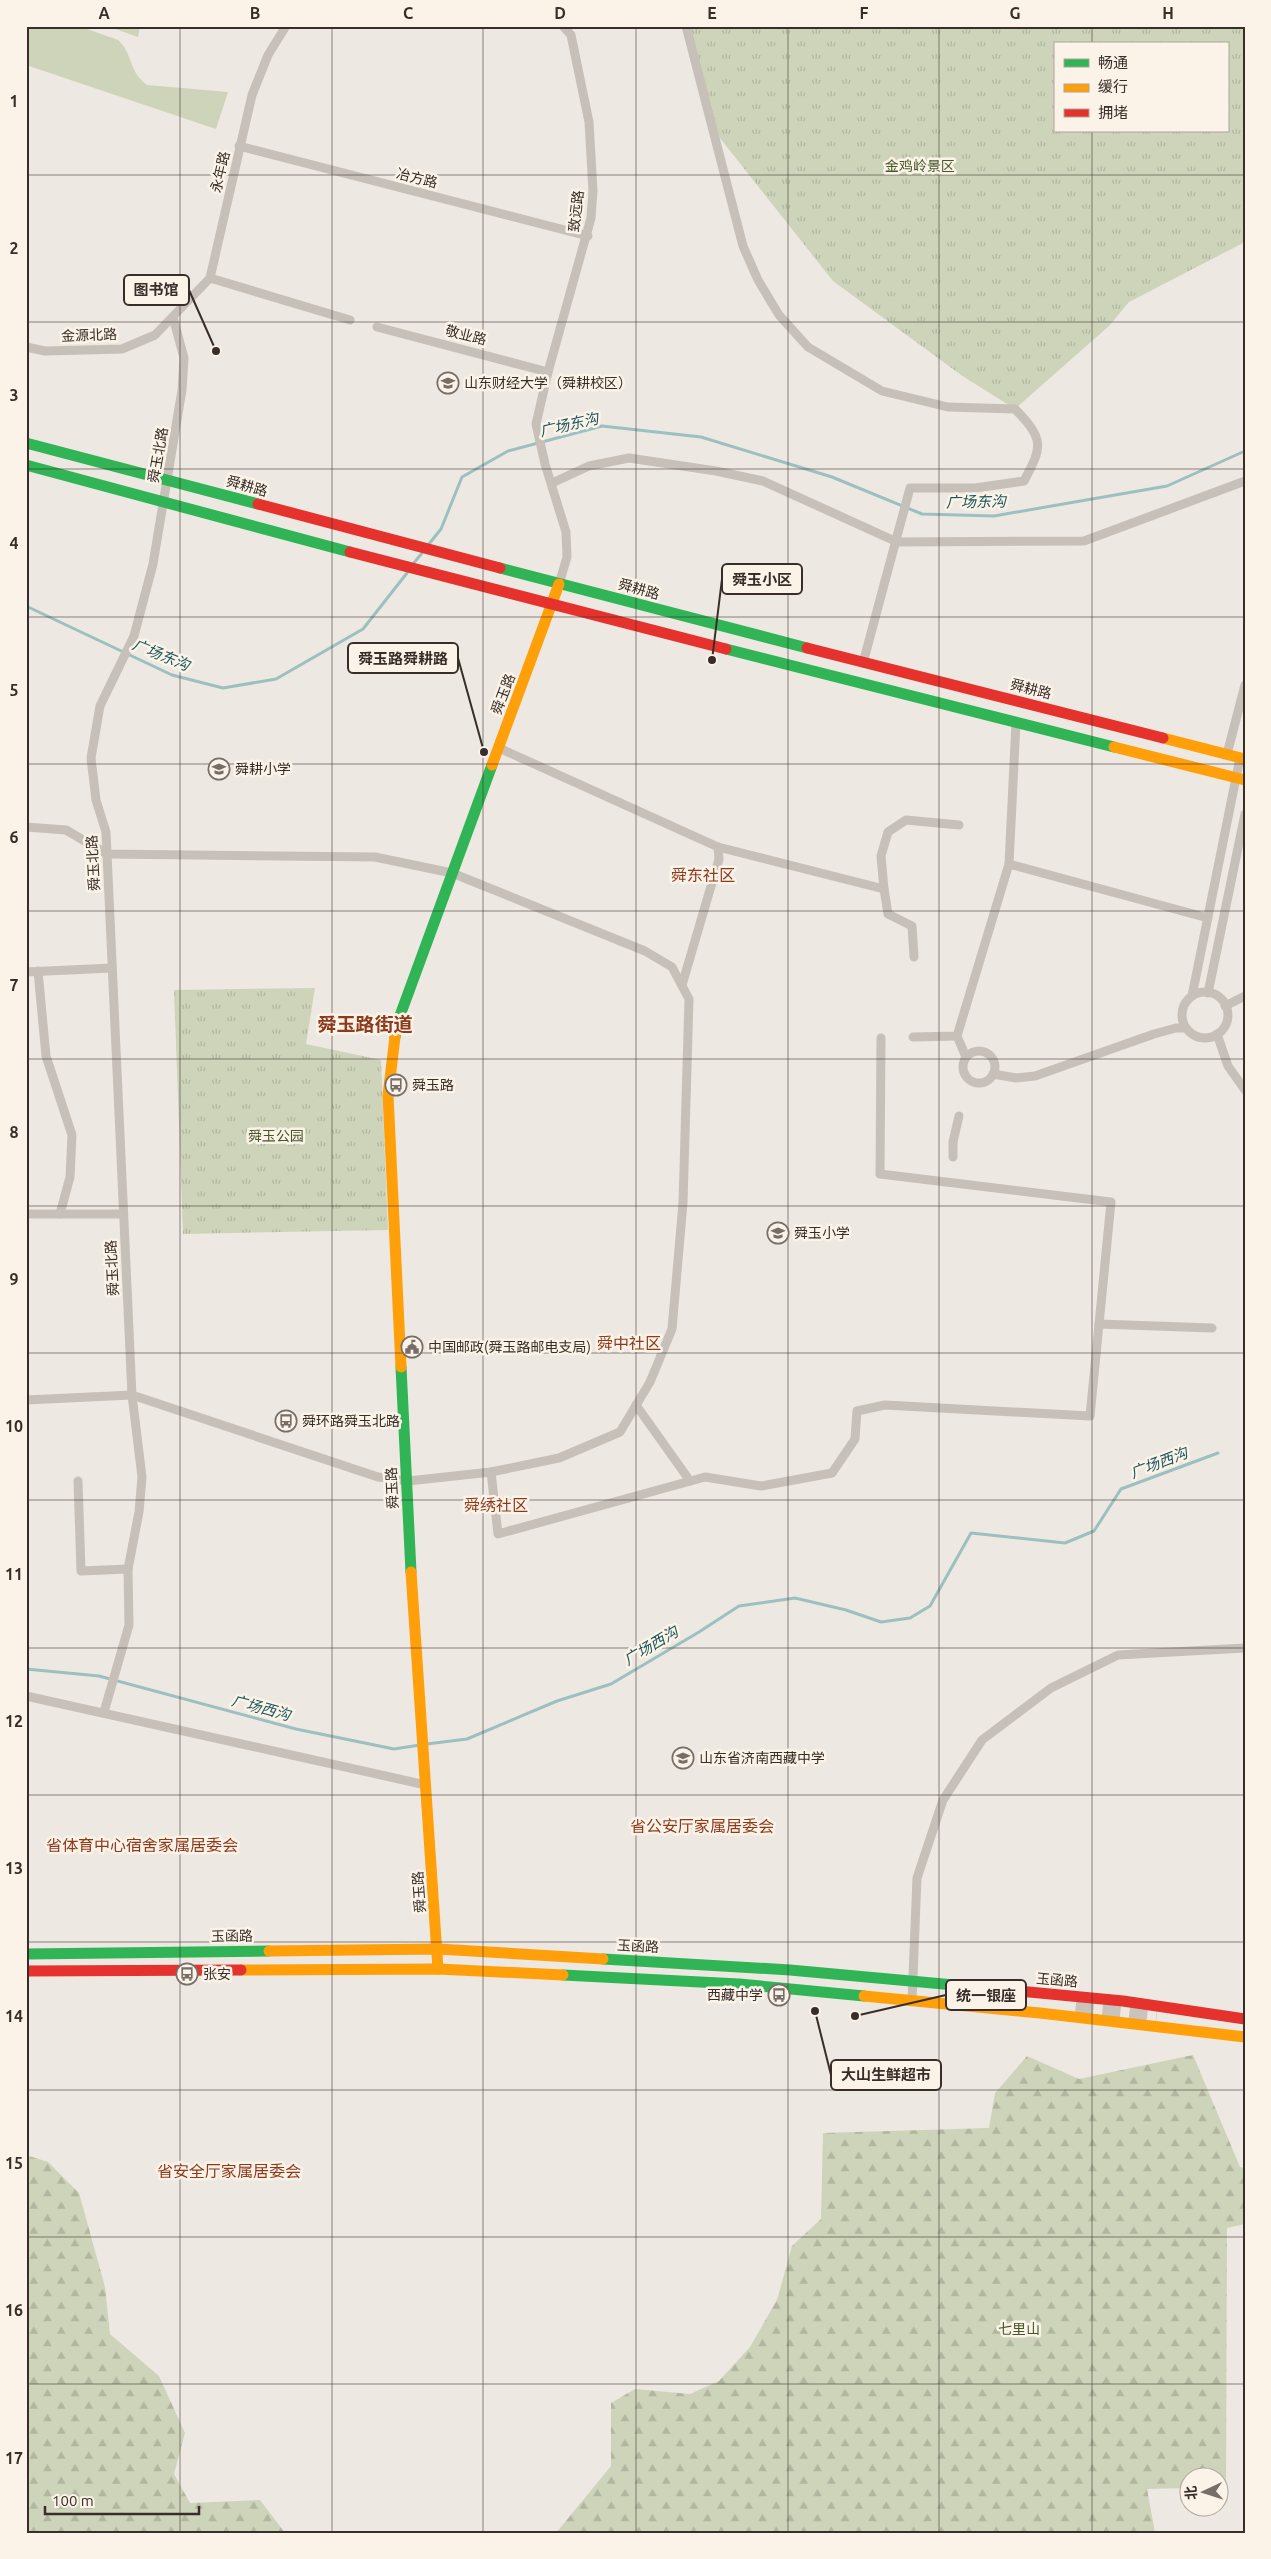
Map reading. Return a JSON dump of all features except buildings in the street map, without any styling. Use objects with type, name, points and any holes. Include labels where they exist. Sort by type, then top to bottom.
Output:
[{"type":"main road","name":"舜耕路","points":[[26,443],[559,584],[1242,758]]},
{"type":"main road","points":[[26,465],[553,606],[1240,779]]},
{"type":"main road","name":"舜玉路","points":[[438,1969],[412,1597],[388,1089],[398,1021],[553,606],[559,584]]},
{"type":"main road","name":"玉函路","points":[[26,1954],[438,1949],[790,1970],[1123,2001],[1245,2019]]},
{"type":"main road","points":[[26,1971],[438,1969],[739,1984],[1040,2012],[1245,2037]]},
{"type":"street","name":"永年路","points":[[210,278],[252,95],[268,55],[286,26]]},
{"type":"street","name":"致远路","points":[[559,584],[567,557],[566,532],[545,464],[536,424],[548,372],[588,236],[593,192],[589,122],[571,35],[563,26]]},
{"type":"street","points":[[686,26],[743,246],[758,280],[780,315],[808,347],[882,391],[948,407],[1015,410],[1034,429],[1038,455],[1024,482],[976,488],[910,488],[864,663]]},
{"type":"street","name":"冶方路","points":[[240,146],[588,236]]},
{"type":"street","points":[[173,317],[210,278],[350,320]]},
{"type":"street","name":"金源北路","points":[[26,347],[46,351],[122,349],[154,335],[173,317]]},
{"type":"street","name":"舜玉北路","points":[[104,1712],[129,1624],[128,1569],[142,1477],[132,1394],[106,832],[96,800],[91,758],[100,706],[134,636],[153,564],[182,390],[184,358],[173,317]]},
{"type":"street","name":"敬业路","points":[[377,327],[548,372]]},
{"type":"street","points":[[552,483],[589,466],[629,458],[716,471],[763,481],[897,542],[1084,541],[1245,481]]},
{"type":"street","points":[[1227,754],[1245,685]]},
{"type":"street","points":[[1016,723],[1009,864],[957,1036],[966,1057],[964,1071],[972,1081],[982,1082],[993,1074],[1016,1078],[1035,1076],[1145,1037],[1176,1028],[1186,1028]]},
{"type":"street","points":[[499,748],[718,847],[884,889]]},
{"type":"street","points":[[1192,996],[1208,992],[1221,1000],[1226,1006],[1226,1022],[1217,1034],[1204,1038],[1191,1033],[1186,1028],[1182,1014],[1183,1008],[1192,996],[1240,779],[1242,758]]},
{"type":"street","points":[[1208,992],[1245,814]]},
{"type":"street","points":[[914,957],[912,926],[888,914],[881,856],[888,832],[906,820],[937,825],[959,825]]},
{"type":"street","points":[[26,827],[66,830],[107,854],[376,857],[452,873],[645,951],[672,966],[689,1000],[683,1203],[672,1329],[650,1382],[620,1432],[559,1458],[491,1472],[408,1481],[378,1477],[132,1394],[26,1400]]},
{"type":"street","points":[[682,985],[719,859],[718,847]]},
{"type":"street","points":[[1009,864],[1208,918]]},
{"type":"street","points":[[26,972],[112,968]]},
{"type":"street","points":[[38,971],[46,1056],[72,1135],[70,1177],[60,1214]]},
{"type":"street","points":[[1226,1006],[1245,996]]},
{"type":"street","points":[[1217,1034],[1228,1066],[1245,1090]]},
{"type":"street","points":[[913,1037],[957,1036]]},
{"type":"street","points":[[491,1472],[498,1534],[705,1477],[761,1486],[832,1473],[855,1439],[857,1411],[885,1405],[1090,1416],[1111,1202],[880,1174],[881,1038]]},
{"type":"street","points":[[966,1057],[975,1052],[990,1055],[994,1064],[993,1074]]},
{"type":"street","points":[[953,1157],[953,1142],[959,1116]]},
{"type":"street","points":[[26,1214],[124,1214]]},
{"type":"street","points":[[1100,1324],[1212,1328]]},
{"type":"street","points":[[636,1405],[690,1481]]},
{"type":"street","points":[[78,1481],[81,1571],[128,1569]]},
{"type":"street","points":[[912,2000],[917,1878],[943,1800],[982,1740],[1051,1688],[1118,1655],[1245,1648]]},
{"type":"street","points":[[26,1696],[426,1784]]},
{"type":"green space","points":[[26,26],[79,26],[118,40],[123,45],[133,68],[147,85],[228,92],[216,129],[26,65]]},
{"type":"green space","points":[[107,26],[140,26],[138,37]]},
{"type":"green space","name":"金鸡岭景区","points":[[684,26],[1245,26],[1245,242],[1129,302],[1109,326],[1015,409],[961,375],[833,281],[712,128]]},
{"type":"green space","name":"舜玉公园","points":[[315,988],[306,1044],[381,1060],[388,1230],[183,1234],[174,990]]},
{"type":"green space","name":"七里山","points":[[1193,2055],[1240,2167],[1245,2168],[1245,2224],[1227,2228],[1226,2466],[1178,2466],[1178,2488],[1147,2489],[1155,2533],[556,2533],[611,2466],[611,2403],[635,2389],[690,2394],[719,2381],[750,2347],[777,2300],[792,2246],[821,2219],[823,2133],[989,2128],[995,2093],[1027,2056],[1079,2079]]},
{"type":"green space","points":[[26,2155],[48,2162],[79,2193],[105,2287],[110,2334],[159,2376],[185,2433],[174,2474],[190,2503],[260,2500],[285,2533],[26,2533]]},
{"type":"waterway","name":"广场东沟","points":[[429,544],[441,529],[462,477],[508,451],[602,426],[701,437],[832,477],[922,514],[994,516],[1167,486],[1245,451]]},
{"type":"waterway","name":"广场东沟","points":[[413,564],[422,553]]},
{"type":"waterway","name":"广场东沟","points":[[26,606],[172,675],[223,688],[276,679],[363,629],[407,573]]},
{"type":"waterway","name":"广场西沟","points":[[427,1744],[467,1739],[557,1701],[611,1684],[739,1606],[795,1598],[846,1610],[881,1622],[910,1618],[930,1606],[971,1533],[1065,1543],[1094,1531],[1121,1489],[1218,1453]]},
{"type":"waterway","name":"广场西沟","points":[[26,1669],[99,1676],[296,1729],[394,1749],[420,1745]]},
{"type":"tunnel","points":[[1076,2004],[1157,2013]]},
{"type":"traffic: fast","points":[[26,443],[258,504]]},
{"type":"traffic: fast","points":[[26,465],[350,552]]},
{"type":"traffic: fast","points":[[500,568],[807,648]]},
{"type":"traffic: fast","points":[[726,649],[1114,747]]},
{"type":"traffic: fast","points":[[395,1037],[398,1021],[492,765]]},
{"type":"traffic: fast","points":[[401,1367],[411,1572]]},
{"type":"traffic: fast","points":[[26,1954],[269,1951]]},
{"type":"traffic: fast","points":[[603,1959],[790,1970],[987,1988]]},
{"type":"traffic: fast","points":[[563,1975],[739,1984],[864,1996]]},
{"type":"traffic: slow","points":[[492,765],[559,584]]},
{"type":"traffic: slow","points":[[1163,738],[1245,759]]},
{"type":"traffic: slow","points":[[1114,747],[1245,780]]},
{"type":"traffic: slow","points":[[395,1037],[388,1095],[401,1367]]},
{"type":"traffic: slow","points":[[411,1572],[438,1969]]},
{"type":"traffic: slow","points":[[269,1951],[438,1949],[603,1959]]},
{"type":"traffic: slow","points":[[241,1970],[438,1969],[563,1975]]},
{"type":"traffic: slow","points":[[864,1996],[1040,2013],[1245,2037]]},
{"type":"traffic: jam","points":[[258,504],[500,568]]},
{"type":"traffic: jam","points":[[350,552],[726,649]]},
{"type":"traffic: jam","points":[[807,648],[1163,738]]},
{"type":"traffic: jam","points":[[26,1971],[241,1970]]},
{"type":"traffic: jam","points":[[987,1988],[1123,2001],[1245,2019]]},
{"type":"place","name":"图书馆","points":[[216,351]]},
{"type":"place","name":"山东财经大学（舜耕校区）","points":[[448,383]]},
{"type":"place","name":"舜玉小区","points":[[712,660]]},
{"type":"place","name":"舜玉路舜耕路","points":[[484,752]]},
{"type":"place","name":"舜耕小学","points":[[219,769]]},
{"type":"place","name":"舜玉路","points":[[396,1085]]},
{"type":"place","name":"舜玉小学","points":[[778,1233]]},
{"type":"place","name":"中国邮政(舜玉路邮电支局)","points":[[412,1347]]},
{"type":"place","name":"舜环路舜玉北路","points":[[286,1421]]},
{"type":"place","name":"山东省济南西藏中学","points":[[683,1758]]},
{"type":"place","name":"张安","points":[[187,1974]]},
{"type":"place","name":"西藏中学","points":[[779,1995]]},
{"type":"place","name":"大山生鲜超市","points":[[815,2011]]},
{"type":"place","name":"统一银座","points":[[855,2016]]},
{"type":"district","name":"舜东社区","points":[[703,875]]},
{"type":"district","name":"舜玉路街道","points":[[365,1024]]},
{"type":"district","name":"舜中社区","points":[[629,1343]]},
{"type":"district","name":"舜绣社区","points":[[496,1505]]},
{"type":"district","name":"省公安厅家属居委会","points":[[702,1826]]},
{"type":"district","name":"省体育中心宿舍家属居委会","points":[[142,1845]]},
{"type":"district","name":"省安全厅家属居委会","points":[[229,2171]]}]
